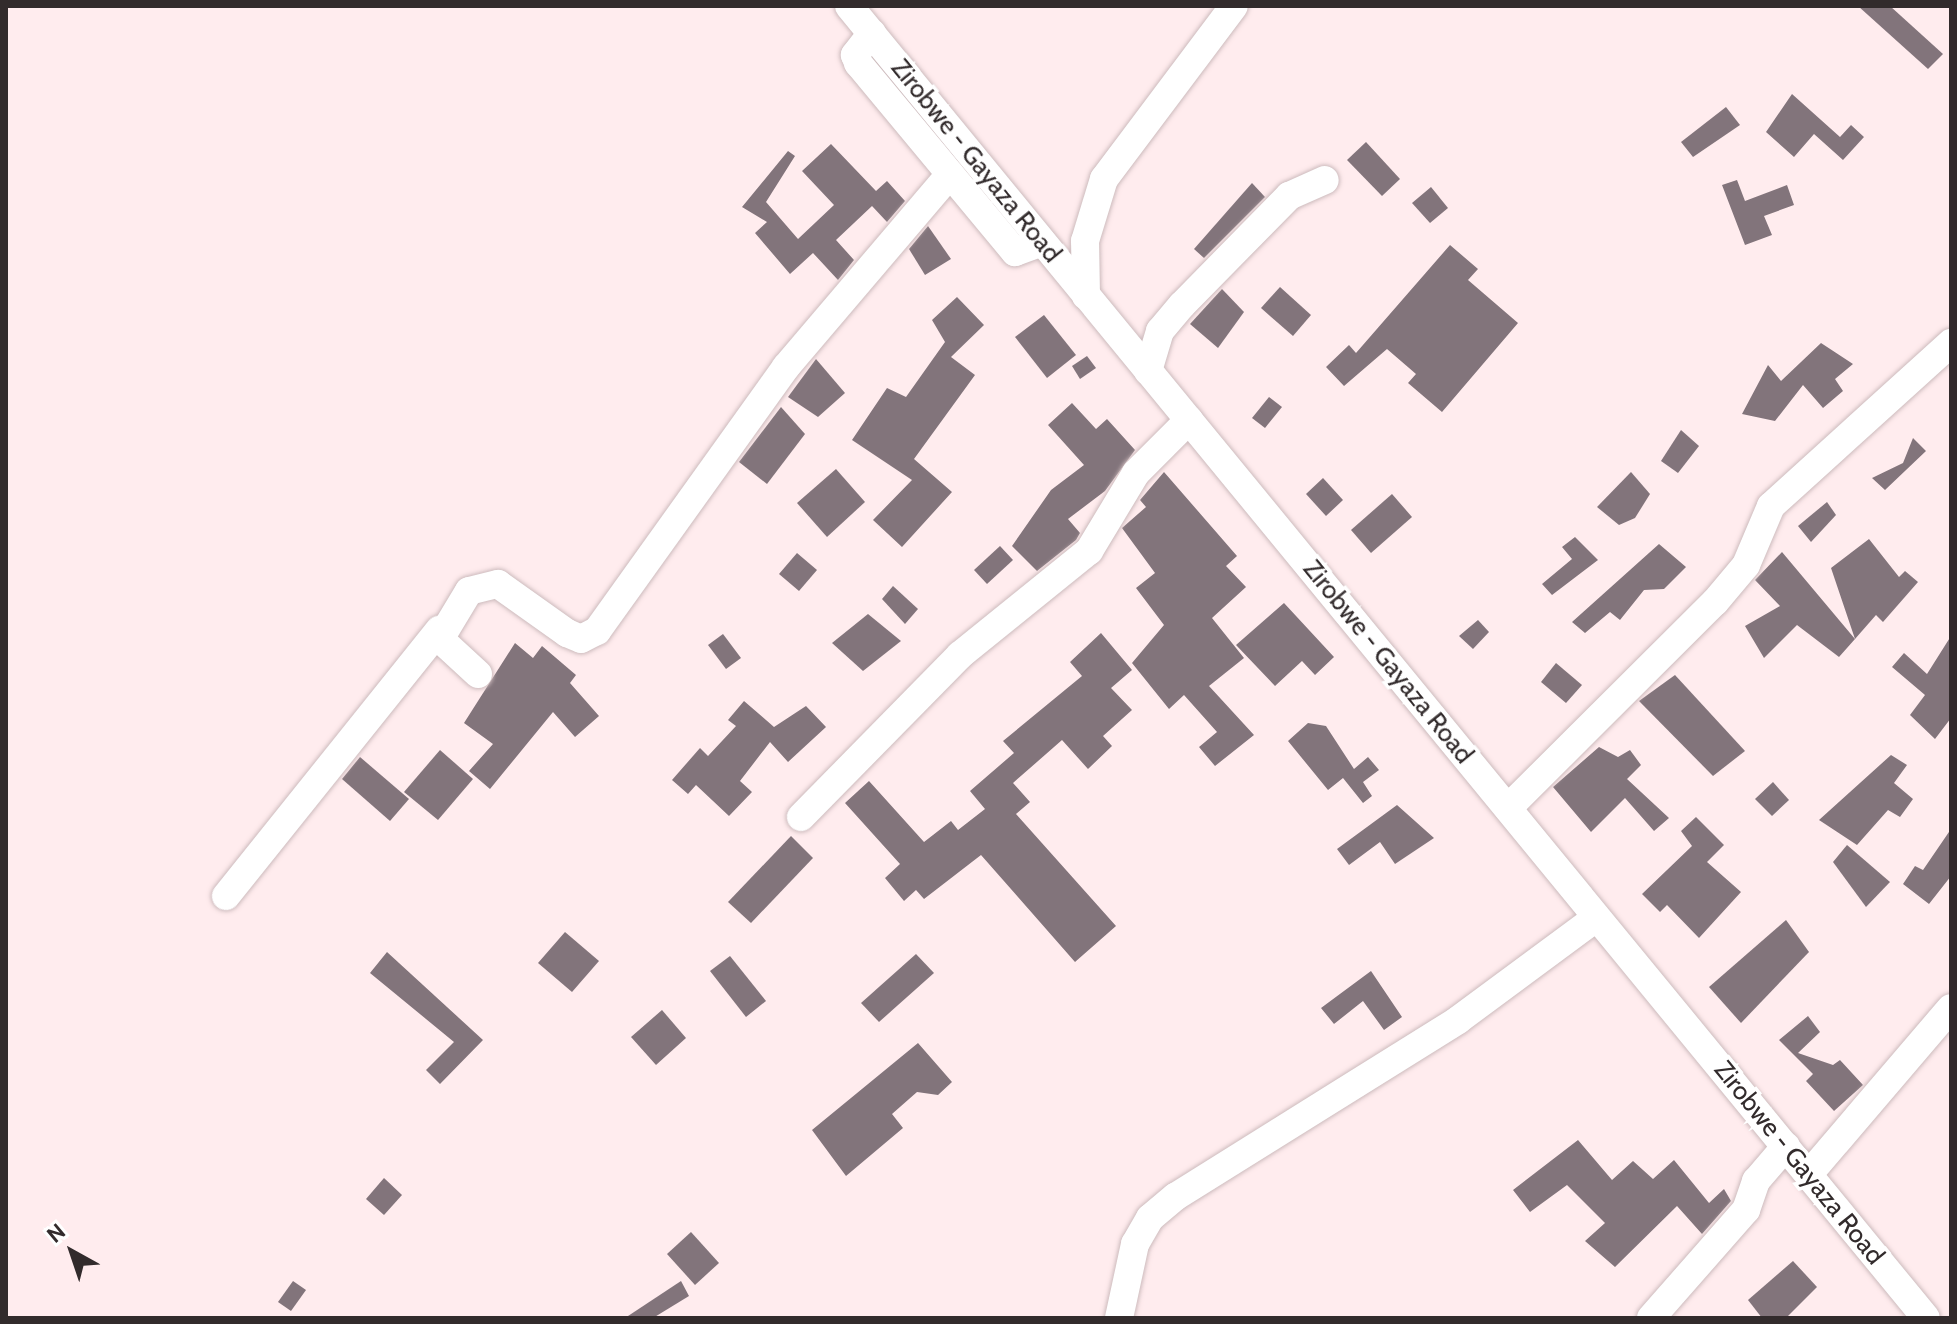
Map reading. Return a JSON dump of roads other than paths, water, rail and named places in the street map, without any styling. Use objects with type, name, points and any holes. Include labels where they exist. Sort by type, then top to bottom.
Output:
[{"type":"street","name":"Zirobwe - Gayaza Road","points":[[849,6],[1925,1318]]},
{"type":"street","points":[[1086,296],[1085,241],[1104,179],[1234,6]]},
{"type":"street","points":[[872,33],[855,55],[858,63],[1015,252],[1022,255],[1042,242]]},
{"type":"street","points":[[226,896],[469,591],[498,584],[567,633],[581,639],[597,631],[786,367],[950,174]]},
{"type":"street","points":[[1148,371],[1160,331],[1182,305],[1289,196],[1325,180]]},
{"type":"street","points":[[1508,808],[1715,602],[1746,565],[1771,506],[1951,343]]},
{"type":"street","points":[[801,817],[960,655],[1089,551],[1136,473],[1189,420]]},
{"type":"street","points":[[439,630],[478,674]]},
{"type":"street","points":[[1119,1318],[1135,1244],[1158,1211],[1458,1020],[1596,918]]},
{"type":"street","points":[[1809,1174],[1951,1008]]},
{"type":"street","points":[[1651,1318],[1746,1210],[1756,1181],[1786,1146]]}]
